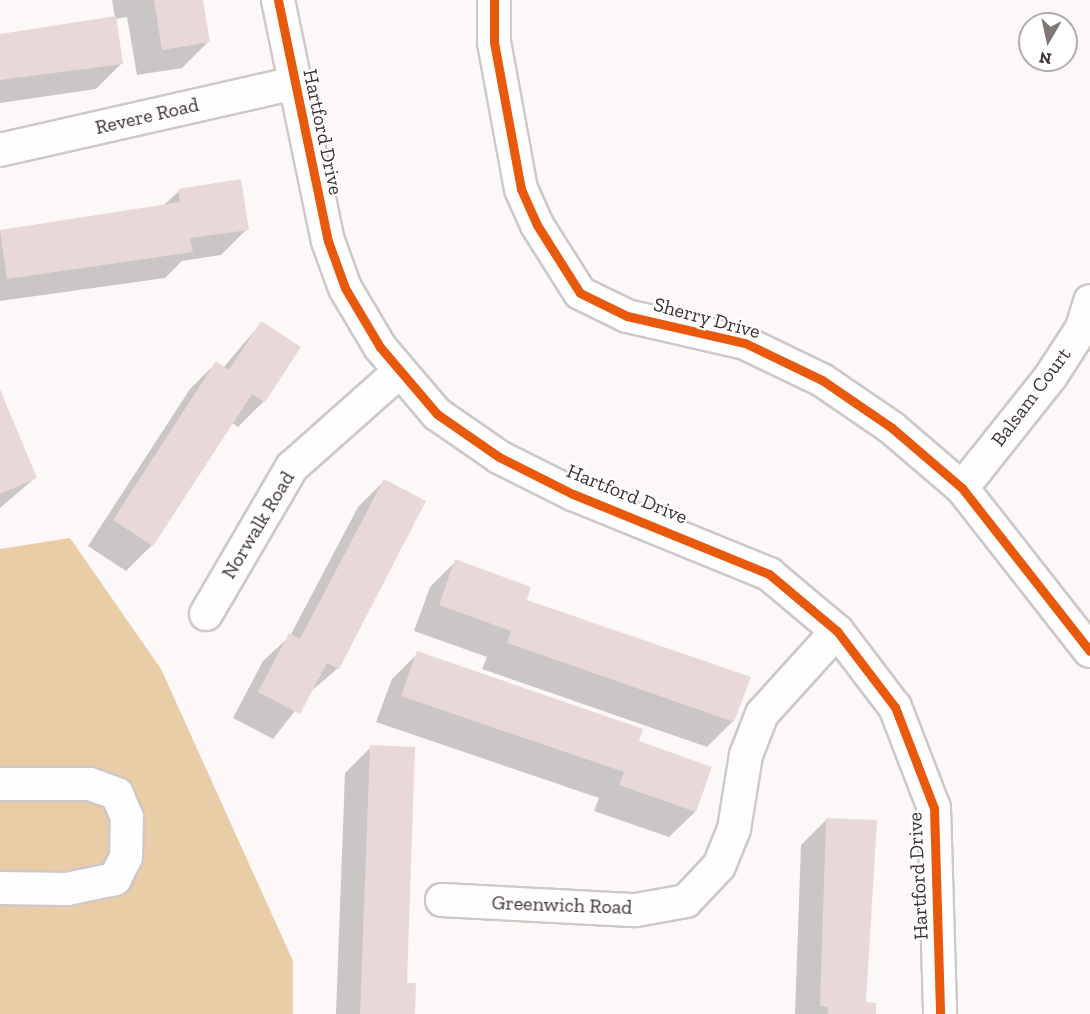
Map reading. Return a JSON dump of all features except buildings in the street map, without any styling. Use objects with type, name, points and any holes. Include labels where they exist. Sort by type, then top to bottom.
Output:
[{"type":"street","name":"Hartford Drive","points":[[278,0],[328,241],[345,288],[400,371],[437,414],[500,457],[770,574],[837,631],[895,707],[934,808],[941,896],[940,1014]]},
{"type":"street","name":"Sherry Drive","points":[[494,0],[494,42],[521,189],[537,225],[580,293],[627,316],[745,343],[822,380],[892,428],[962,488],[1090,651]]},
{"type":"street","name":"Revere Road","points":[[0,150],[295,83]]},
{"type":"street","name":"Balsam Court","points":[[962,488],[1051,376],[1082,328],[1090,301]]},
{"type":"street","name":"Norwalk Road","points":[[206,614],[292,467],[400,371]]},
{"type":"street","name":"Greenwich Road","points":[[442,900],[636,910],[686,901],[719,866],[734,829],[746,755],[762,714],[837,631]]},
{"type":"street","points":[[0,784],[90,784],[117,794],[127,817],[126,857],[115,879],[67,889],[0,888]]},
{"type":"shaded area","points":[[70,538],[161,669],[293,961],[293,1014],[0,1014],[0,549]]},
{"type":"cycle path","points":[[278,0],[328,241],[345,288],[380,347],[437,414],[499,457],[573,494],[769,574],[837,631],[895,707],[934,808],[940,1014]]},
{"type":"cycle path","points":[[494,0],[494,42],[521,189],[537,225],[580,293],[627,316],[745,343],[822,380],[892,428],[962,488],[1090,651]]}]
